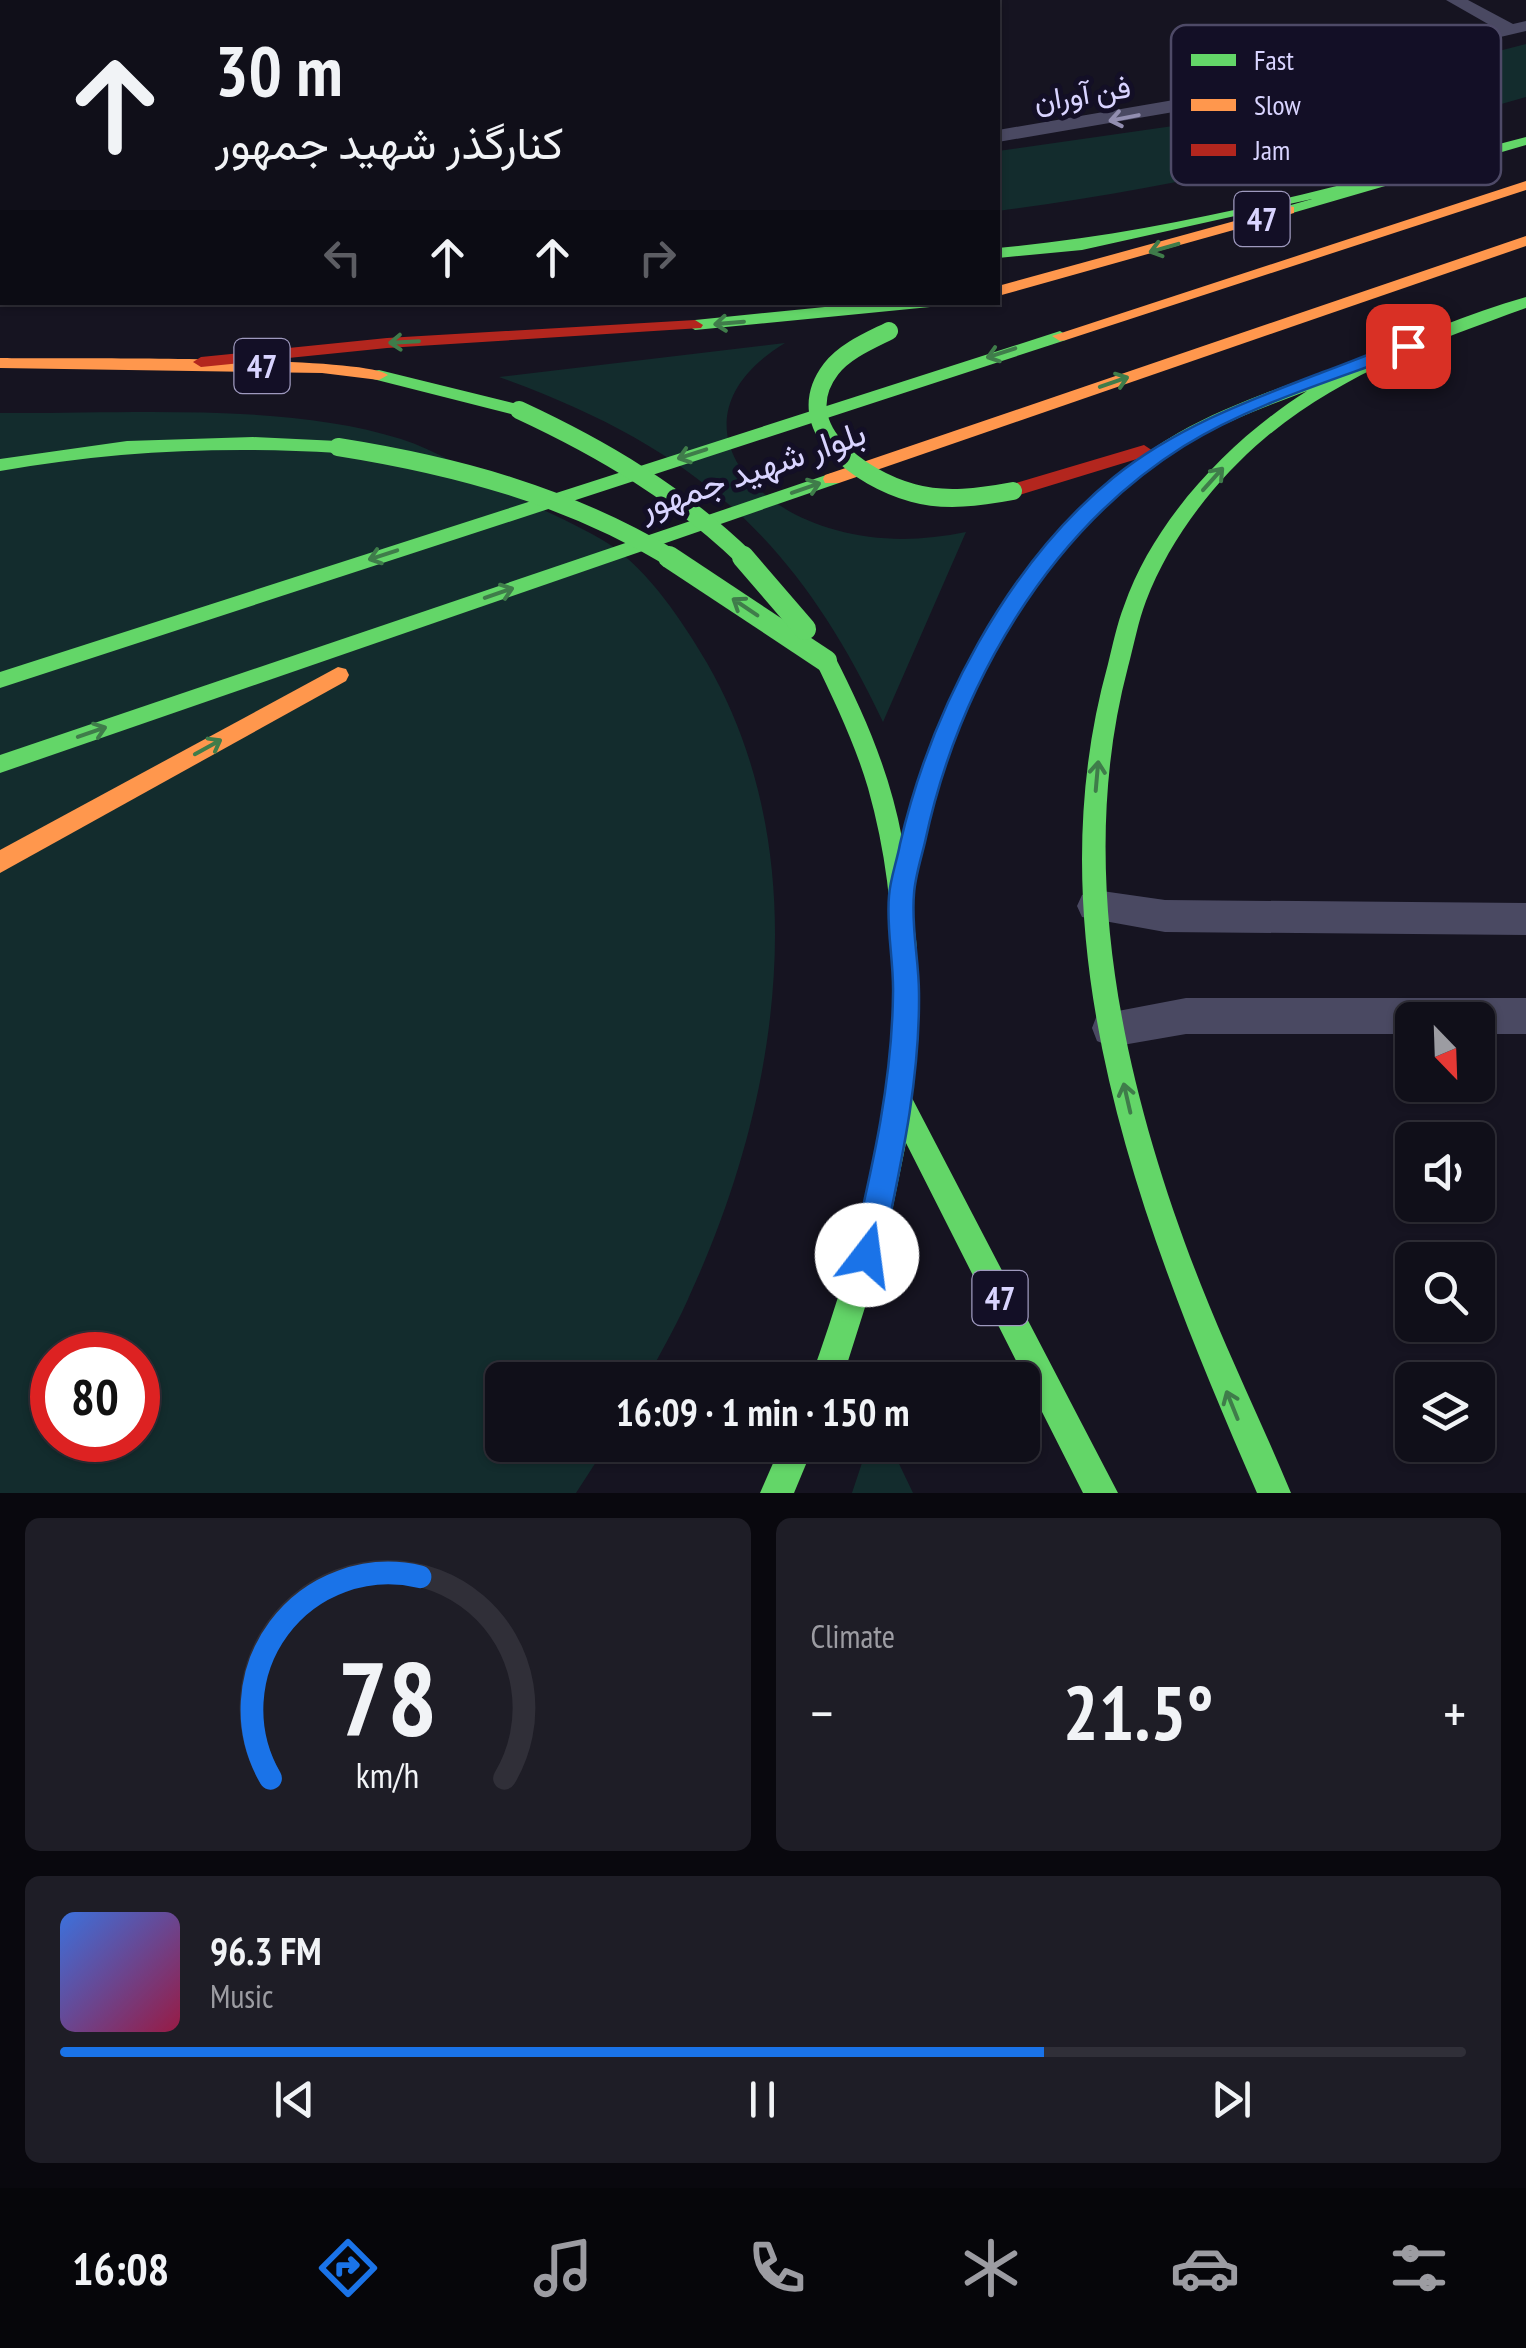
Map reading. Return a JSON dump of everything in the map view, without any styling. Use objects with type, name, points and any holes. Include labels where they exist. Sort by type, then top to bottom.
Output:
[{"type":"main road","name":"47","points":[[1501,149],[1526,142]]},
{"type":"main road","name":"بلوار شهید جمهور","points":[[0,680],[1526,184]]},
{"type":"main road","points":[[1000,253],[1082,245],[1354,185]]},
{"type":"main road","name":"47","points":[[1001,291],[1376,185]]},
{"type":"main road","name":"بلوار شهید جمهور","points":[[0,764],[1526,240]]},
{"type":"main road","name":"47","points":[[901,895],[919,813],[942,740],[970,675],[1019,598],[1066,535],[1120,482],[1179,441],[1259,403],[1526,302]]},
{"type":"main road","name":"47","points":[[174,364],[387,343],[720,324],[901,305]]},
{"type":"main road","points":[[955,308],[889,332],[842,357],[827,373],[818,391],[816,412],[822,432],[836,452],[883,484],[914,494],[982,497],[1179,441]]},
{"type":"main road","points":[[1274,1493],[1242,1428],[1181,1279],[1138,1146],[1111,1028],[1095,906],[1093,815],[1100,734],[1116,663],[1137,600],[1165,544],[1198,496],[1236,454],[1277,418],[1322,386],[1372,360]]},
{"type":"main road","name":"47","points":[[0,363],[322,368],[390,377],[520,410],[580,435],[690,504],[740,549],[786,601],[826,661],[858,729],[879,792],[901,895],[906,993],[900,1103],[877,1222],[832,1362]]},
{"type":"main road","points":[[0,466],[136,443],[272,441],[338,447],[460,468],[569,505],[672,558],[826,661]]},
{"type":"main road","points":[[0,862],[463,606]]},
{"type":"main road","name":"47","points":[[900,1103],[1101,1493]]},
{"type":"main road","points":[[777,1493],[791,1462]]},
{"type":"lane","points":[[1455,0],[1518,28]]},
{"type":"lane","name":"فن آوران","points":[[1000,136],[1171,109]]},
{"type":"lane","points":[[1095,906],[1164,916],[1526,918]]},
{"type":"lane","points":[[1111,1028],[1186,1016],[1526,1016]]},
{"type":"green space","points":[[1526,44],[1526,97],[1501,104],[1501,50]]},
{"type":"green space","points":[[1171,126],[1171,183],[1000,211],[1000,151]]},
{"type":"green space","points":[[785,343],[752,369],[733,396],[727,424],[732,451],[747,476],[770,499],[800,517],[836,530],[901,539],[966,532],[883,722],[813,600],[774,550],[731,506],[682,468],[628,434],[499,377]]},
{"type":"green space","points":[[0,413],[255,415],[355,427],[401,439],[609,544],[664,598],[707,663],[742,737],[763,814],[774,894],[774,976],[764,1057],[747,1137],[722,1215],[687,1302],[655,1362],[485,1362],[485,1462],[596,1462],[576,1493],[0,1493]]},
{"type":"green space","points":[[862,1462],[898,1462],[913,1493],[852,1493]]},
{"type":"traffic: fast","points":[[1501,148],[1526,141]]},
{"type":"traffic: fast","points":[[1000,253],[1082,245],[1354,185]]},
{"type":"traffic: fast","points":[[1289,210],[1375,185]]},
{"type":"traffic: fast","points":[[901,895],[935,760],[982,653],[1036,569],[1104,496],[1142,465],[1214,422],[1526,302]]},
{"type":"traffic: fast","points":[[695,325],[899,305]]},
{"type":"traffic: fast","points":[[889,331],[844,357],[818,390],[816,411],[822,430],[835,448],[873,476],[913,493],[963,497],[1013,491]]},
{"type":"traffic: fast","points":[[0,680],[1060,336]]},
{"type":"traffic: fast","points":[[1274,1493],[1185,1282],[1147,1171],[1117,1058],[1098,944],[1093,830],[1104,717],[1134,605],[1164,548],[1200,494],[1236,453],[1302,402],[1372,360]]},
{"type":"traffic: fast","points":[[379,375],[519,410]]},
{"type":"traffic: fast","points":[[519,410],[603,452],[677,500],[744,558],[805,629]]},
{"type":"traffic: fast","points":[[0,465],[84,452],[169,445],[338,447]]},
{"type":"traffic: fast","points":[[338,447],[456,469],[569,505],[669,557],[826,661]]},
{"type":"traffic: fast","points":[[0,764],[832,479]]},
{"type":"traffic: fast","points":[[826,661],[860,734],[880,790],[898,881],[905,953],[905,1026],[887,1170],[871,1241],[832,1362]]},
{"type":"traffic: fast","points":[[900,1103],[1101,1493]]},
{"type":"traffic: fast","points":[[777,1493],[791,1462]]},
{"type":"traffic: slow","points":[[1060,336],[1526,185]]},
{"type":"traffic: slow","points":[[1000,290],[1289,210]]},
{"type":"traffic: slow","points":[[832,479],[1526,241]]},
{"type":"traffic: slow","points":[[0,363],[322,368],[379,375]]},
{"type":"traffic: slow","points":[[0,862],[338,675]]},
{"type":"traffic: jam","points":[[201,362],[387,343],[695,325]]},
{"type":"traffic: jam","points":[[1013,491],[1144,451]]},
{"type":"route","points":[[867,1255],[900,1103],[906,993],[901,895],[919,813],[942,740],[970,675],[1019,598],[1066,535],[1120,482],[1179,441],[1206,428],[1259,403],[1408,346]]}]
